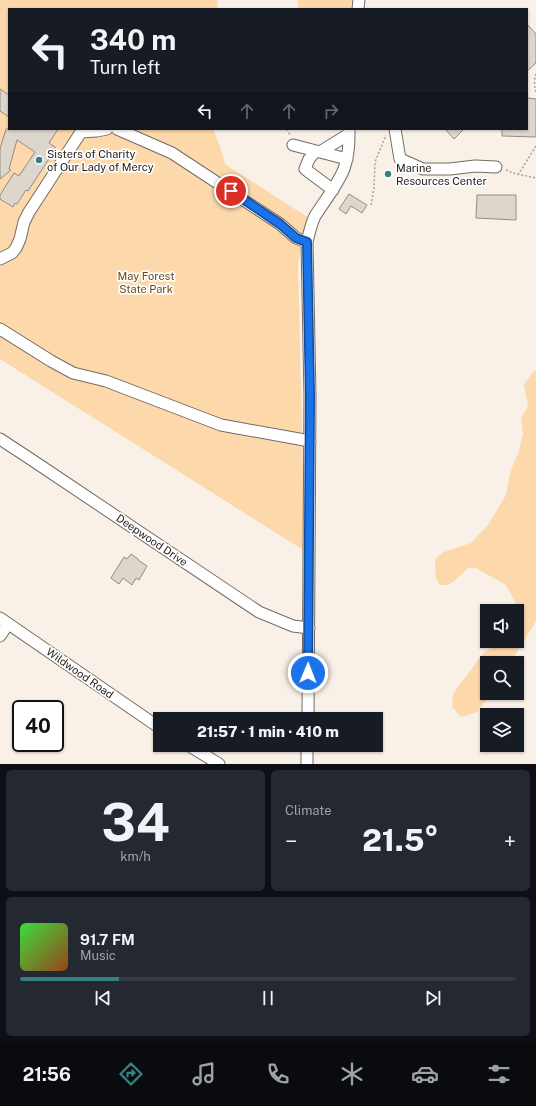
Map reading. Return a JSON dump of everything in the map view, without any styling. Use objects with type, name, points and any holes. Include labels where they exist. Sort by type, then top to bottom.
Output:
[{"type":"street","points":[[0,259],[12,253],[16,248],[24,222],[29,212],[81,132],[100,130]]},
{"type":"street","points":[[119,130],[172,153],[280,224],[296,238],[307,242]]},
{"type":"street","points":[[333,190],[305,169],[309,160],[318,152],[349,132]]},
{"type":"street","points":[[308,712],[310,441],[307,242],[315,217],[333,190],[344,168],[349,152],[349,132]]},
{"type":"street","points":[[390,132],[400,159],[422,169],[450,169],[475,166],[496,167]]},
{"type":"street","points":[[293,145],[347,159]]},
{"type":"street","points":[[0,329],[51,361],[73,372],[106,381],[221,425],[310,441]]},
{"type":"street","name":"Deepwood Drive","points":[[0,439],[259,612],[293,626],[309,628]]},
{"type":"street","points":[[0,636],[4,621]]},
{"type":"street","name":"Wildwood Road","points":[[4,621],[153,723]]},
{"type":"street","points":[[199,752],[218,764]]},
{"type":"street","points":[[307,752],[307,764]]},
{"type":"path","points":[[536,74],[536,92]]},
{"type":"path","points":[[371,206],[374,188],[375,162],[390,132]]},
{"type":"path","points":[[518,174],[536,146]]},
{"type":"path","points":[[496,167],[536,178]]},
{"type":"green space","name":"May Forest State Park","points":[[0,0],[218,0],[217,8],[8,8],[8,130],[213,130],[225,164],[309,218],[298,263],[305,551],[0,359]]},
{"type":"green space","points":[[298,0],[354,0],[353,8],[298,8]]},
{"type":"green space","points":[[536,370],[536,621],[524,640],[524,604],[516,604],[506,585],[476,568],[468,568],[453,582],[447,585],[440,585],[436,578],[435,567],[436,558],[444,552],[471,543],[488,525],[506,495],[510,473],[519,451],[523,433],[521,418],[528,406],[524,385],[532,373]]},
{"type":"green space","points":[[491,648],[519,648],[514,656],[481,656],[484,652]]},
{"type":"green space","points":[[480,657],[480,700],[486,700],[477,712],[462,717],[452,707],[453,694]]},
{"type":"building","points":[[528,25],[536,34],[536,63],[528,70]]},
{"type":"building","points":[[0,89],[8,94],[8,116],[0,111]]},
{"type":"building","points":[[528,98],[536,99],[536,137],[502,136],[502,130],[528,130]]},
{"type":"building","name":"Sisters of Charity of Our Lady of Mercy","points":[[6,129],[57,130],[49,143],[56,148],[28,191],[26,190],[17,204],[15,203],[13,207],[0,199],[0,195],[14,173],[19,176],[35,152],[17,140],[9,169],[11,170],[0,179],[0,149]]},
{"type":"building","points":[[446,130],[463,130],[454,139]]},
{"type":"building","points":[[349,194],[367,205],[362,213],[351,206],[346,214],[339,209]]},
{"type":"building","points":[[477,195],[516,195],[516,220],[476,218]]},
{"type":"building","points":[[131,554],[147,566],[139,580],[136,578],[132,585],[123,578],[119,584],[111,578],[124,557],[127,559]]},
{"type":"place","name":"Sisters of Charity of Our Lady of Mercy","points":[[39,160]]},
{"type":"place","name":"Marine Resources Center","points":[[388,174]]},
{"type":"route","points":[[231,191],[280,224],[296,238],[307,242],[310,396],[308,673]]}]
